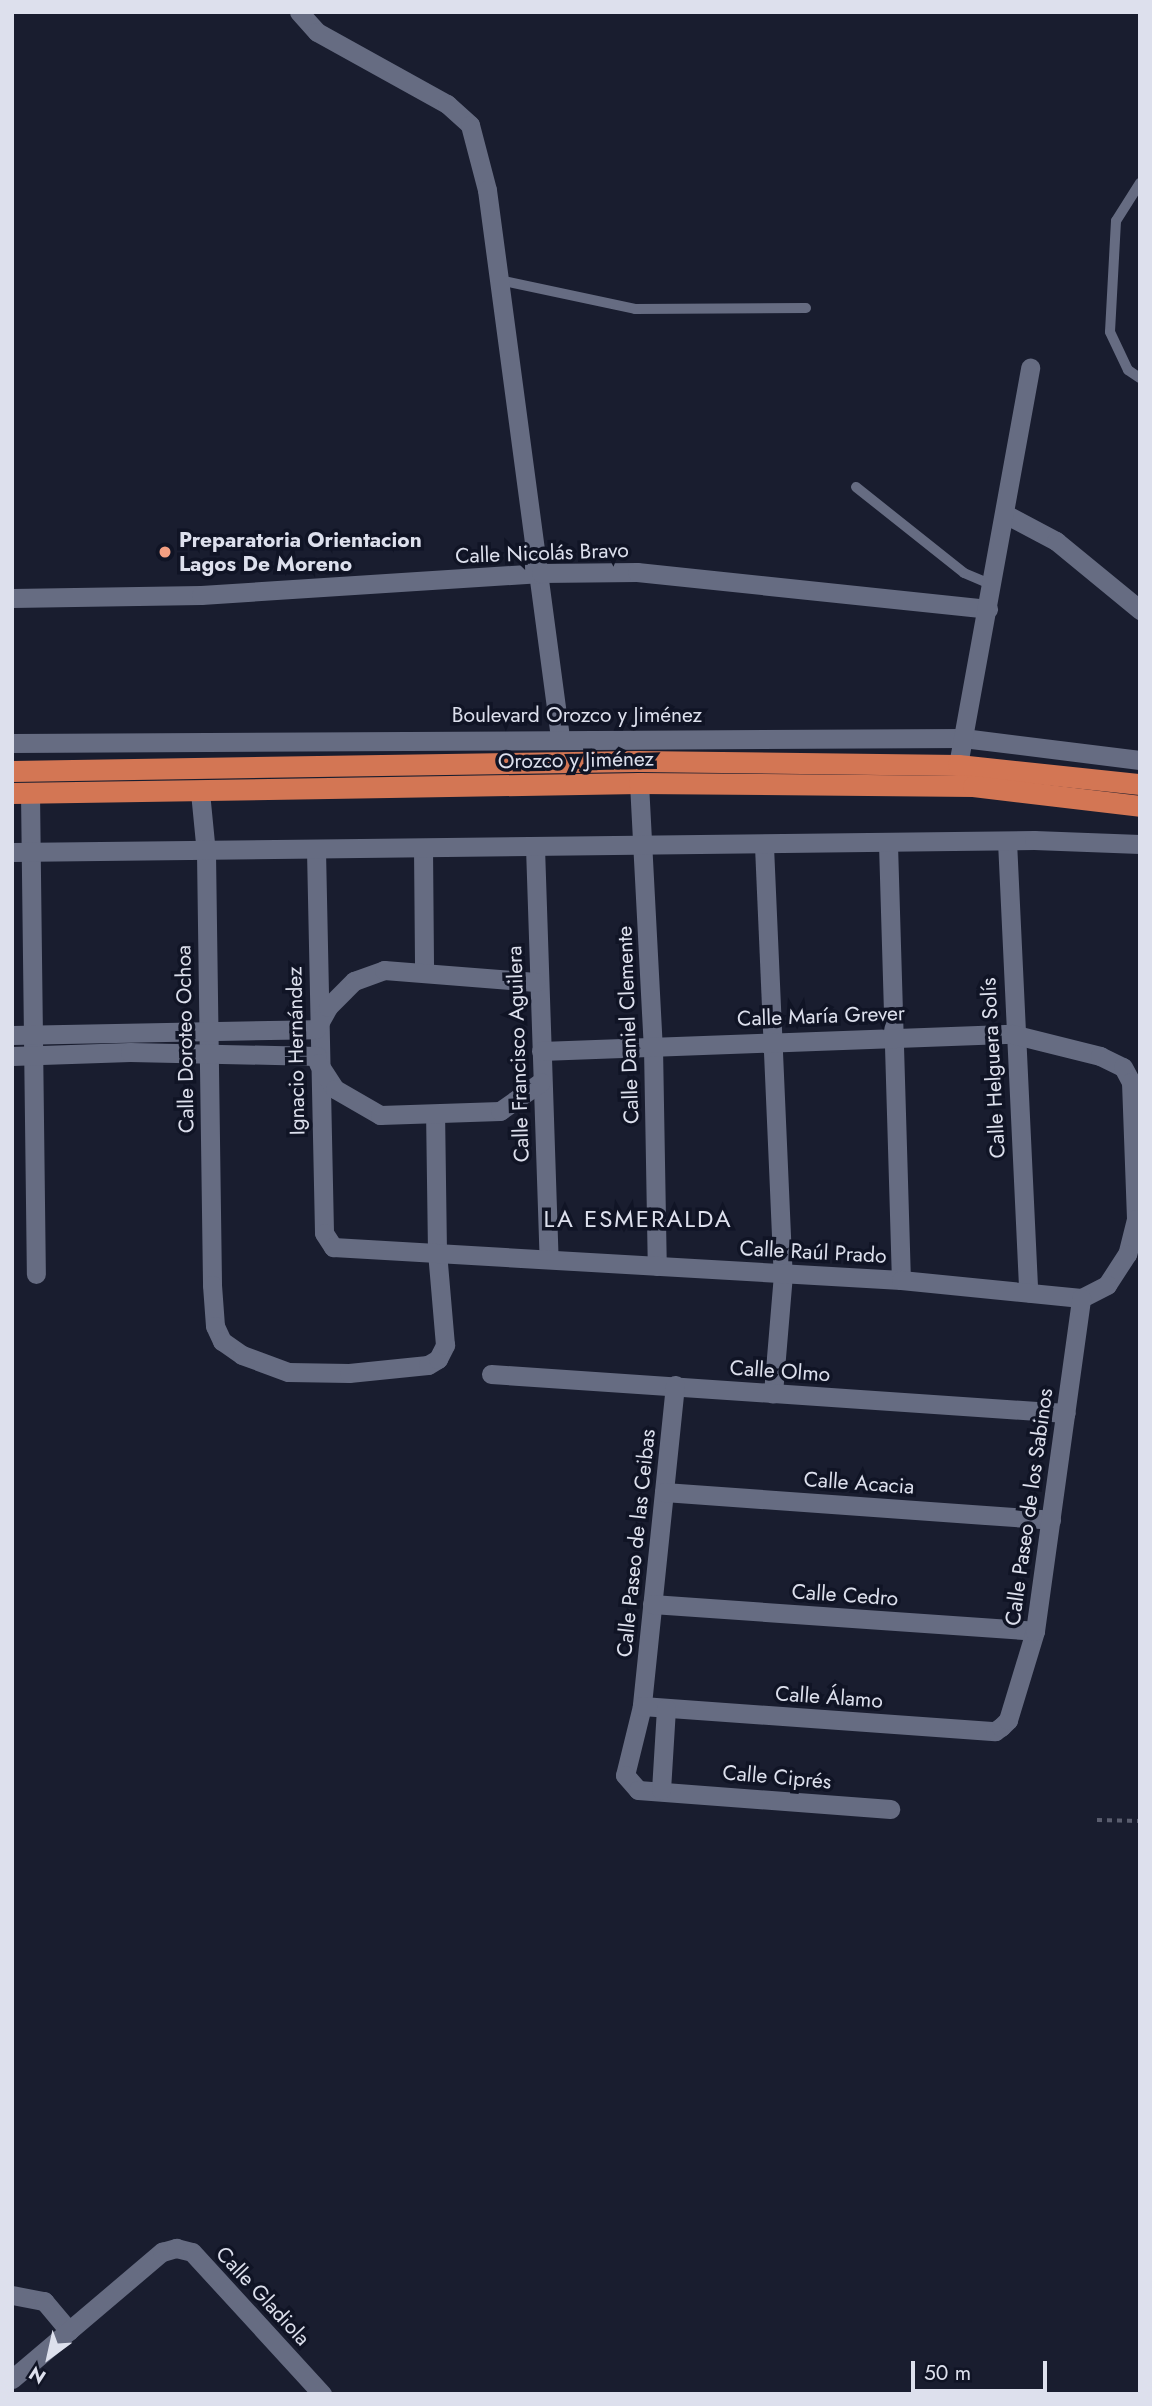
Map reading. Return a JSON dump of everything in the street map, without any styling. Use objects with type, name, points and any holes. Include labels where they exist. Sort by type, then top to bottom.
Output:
[{"type":"highway","name":"Orozco y Jiménez","points":[[12,771],[636,761],[958,765],[1140,784]]},
{"type":"highway","name":"Orozco y Jiménez","points":[[21,793],[639,783],[973,786],[1140,806]]},
{"type":"street","points":[[299,12],[317,32],[447,104],[470,125],[487,190],[541,573],[560,737]]},
{"type":"street","points":[[958,765],[1030,368]]},
{"type":"street","points":[[1005,514],[1056,541],[1091,574],[1140,610]]},
{"type":"street","name":"Calle Nicolás Bravo","points":[[12,598],[201,594],[541,573],[637,572],[988,609]]},
{"type":"street","name":"Boulevard Orozco y Jiménez","points":[[12,743],[560,737],[963,738],[1140,760]]},
{"type":"street","name":"Calle Daniel Clemente","points":[[639,783],[653,1047],[657,1266]]},
{"type":"street","name":"Calle Doroteo Ochoa","points":[[200,792],[206,853],[212,1285],[215,1326],[222,1341],[242,1355],[277,1368],[349,1373],[428,1365],[445,1345],[437,1252]]},
{"type":"street","points":[[21,793],[34,1055],[36,1274]]},
{"type":"street","points":[[22,852],[206,853],[1007,841],[1140,844]]},
{"type":"street","name":"Calle Helguera Solís","points":[[1007,841],[1012,1034],[1028,1293]]},
{"type":"street","points":[[888,844],[901,1280]]},
{"type":"street","points":[[764,846],[775,1040],[783,1273],[773,1394]]},
{"type":"street","name":"Calle Francisco Aguilera","points":[[535,847],[536,982],[549,1259]]},
{"type":"street","points":[[423,848],[424,971]]},
{"type":"street","name":"Ignacio Hernández","points":[[316,850],[316,1029],[324,1233],[333,1247]]},
{"type":"street","points":[[12,1035],[316,1029],[328,1007],[354,981],[384,970],[424,971],[536,982]]},
{"type":"street","name":"Calle María Grever","points":[[541,1051],[892,1035],[1012,1034],[1100,1056],[1123,1068],[1131,1082],[1136,1219],[1127,1254],[1107,1285],[1081,1298]]},
{"type":"street","points":[[12,1056],[208,1054],[317,1059],[335,1089],[349,1102],[380,1115],[435,1116],[500,1111],[541,1082]]},
{"type":"street","points":[[435,1116],[437,1252]]},
{"type":"street","name":"Calle Raúl Prado","points":[[333,1247],[901,1280],[1081,1298]]},
{"type":"street","name":"Calle Paseo de los Sabinos","points":[[1008,1720],[1035,1631],[1081,1298]]},
{"type":"street","name":"Calle Olmo","points":[[491,1374],[1066,1413]]},
{"type":"street","name":"Calle Paseo de las Ceibas","points":[[642,1706],[675,1385]]},
{"type":"street","name":"Calle Acacia","points":[[664,1492],[1051,1520]]},
{"type":"street","name":"Calle Cedro","points":[[652,1604],[1035,1631]]},
{"type":"street","name":"Calle Álamo","points":[[642,1706],[995,1731],[1008,1720]]},
{"type":"street","name":"Calle Ciprés","points":[[642,1706],[625,1775],[638,1790],[890,1809]]},
{"type":"street","points":[[661,1790],[666,1708]]},
{"type":"street","name":"Calle Gladiola","points":[[69,2330],[162,2252],[176,2248],[192,2252],[322,2394]]},
{"type":"street","points":[[12,2295],[44,2301],[69,2330],[12,2379]]},
{"type":"lane","points":[[1140,183],[1116,220],[1110,332],[1128,370],[1140,377]]},
{"type":"lane","points":[[499,280],[635,309],[806,308]]},
{"type":"lane","points":[[856,487],[964,573],[992,585]]},
{"type":"path","points":[[1097,1820],[1140,1821]]},
{"type":"place","name":"Preparatoria Orientacion Lagos De Moreno","points":[[165,552]]},
{"type":"district","name":"LA ESMERALDA","points":[[638,1219]]}]
